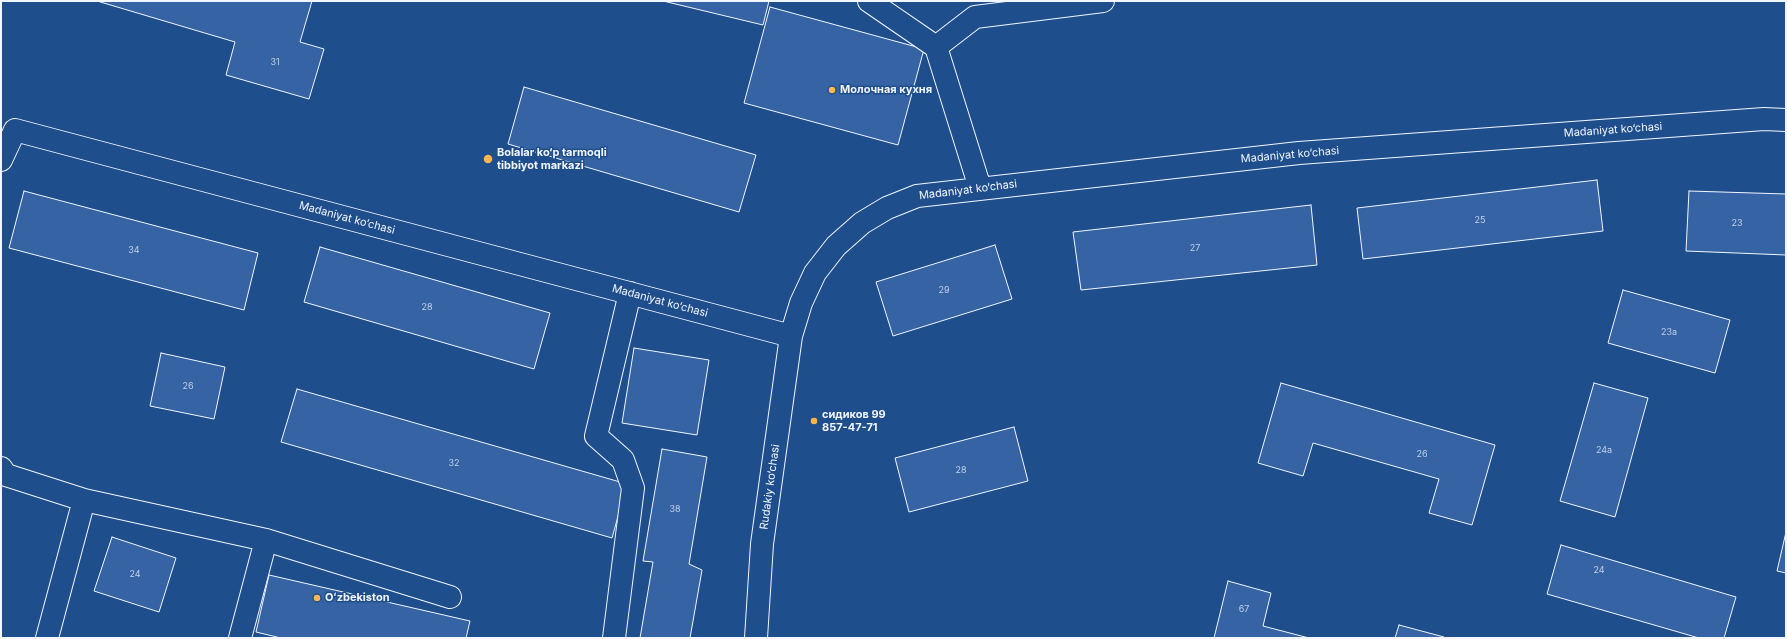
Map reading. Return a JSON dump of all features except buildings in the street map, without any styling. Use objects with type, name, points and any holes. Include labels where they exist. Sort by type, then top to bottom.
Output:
[{"type":"street","points":[[869,1],[936,47],[980,188]]},
{"type":"street","points":[[936,47],[975,17],[1103,1]]},
{"type":"street","name":"Madaniyat ko‘chasi","points":[[1,160],[15,130],[791,336],[801,303],[815,273],[836,246],[862,223],[887,208],[917,196],[1299,153],[1764,119],[1786,120]]},
{"type":"street","points":[[614,638],[633,488],[623,460],[596,436],[630,293]]},
{"type":"street","name":"Rudakiy ko‘chasi","points":[[756,638],[762,544],[791,336]]},
{"type":"street","points":[[1,468],[6,475],[84,500],[266,540],[450,597]]},
{"type":"street","points":[[46,638],[84,500]]},
{"type":"street","points":[[240,638],[266,540]]},
{"type":"place","name":"Молочная кухня","points":[[832,90]]},
{"type":"place","name":"Bolalar ko‘p tarmoqli tibbiyot markazi","points":[[488,159]]},
{"type":"place","name":"сидиков 99 857-47-71","points":[[814,421]]},
{"type":"place","name":"Oʻzbekiston","points":[[317,598]]}]
